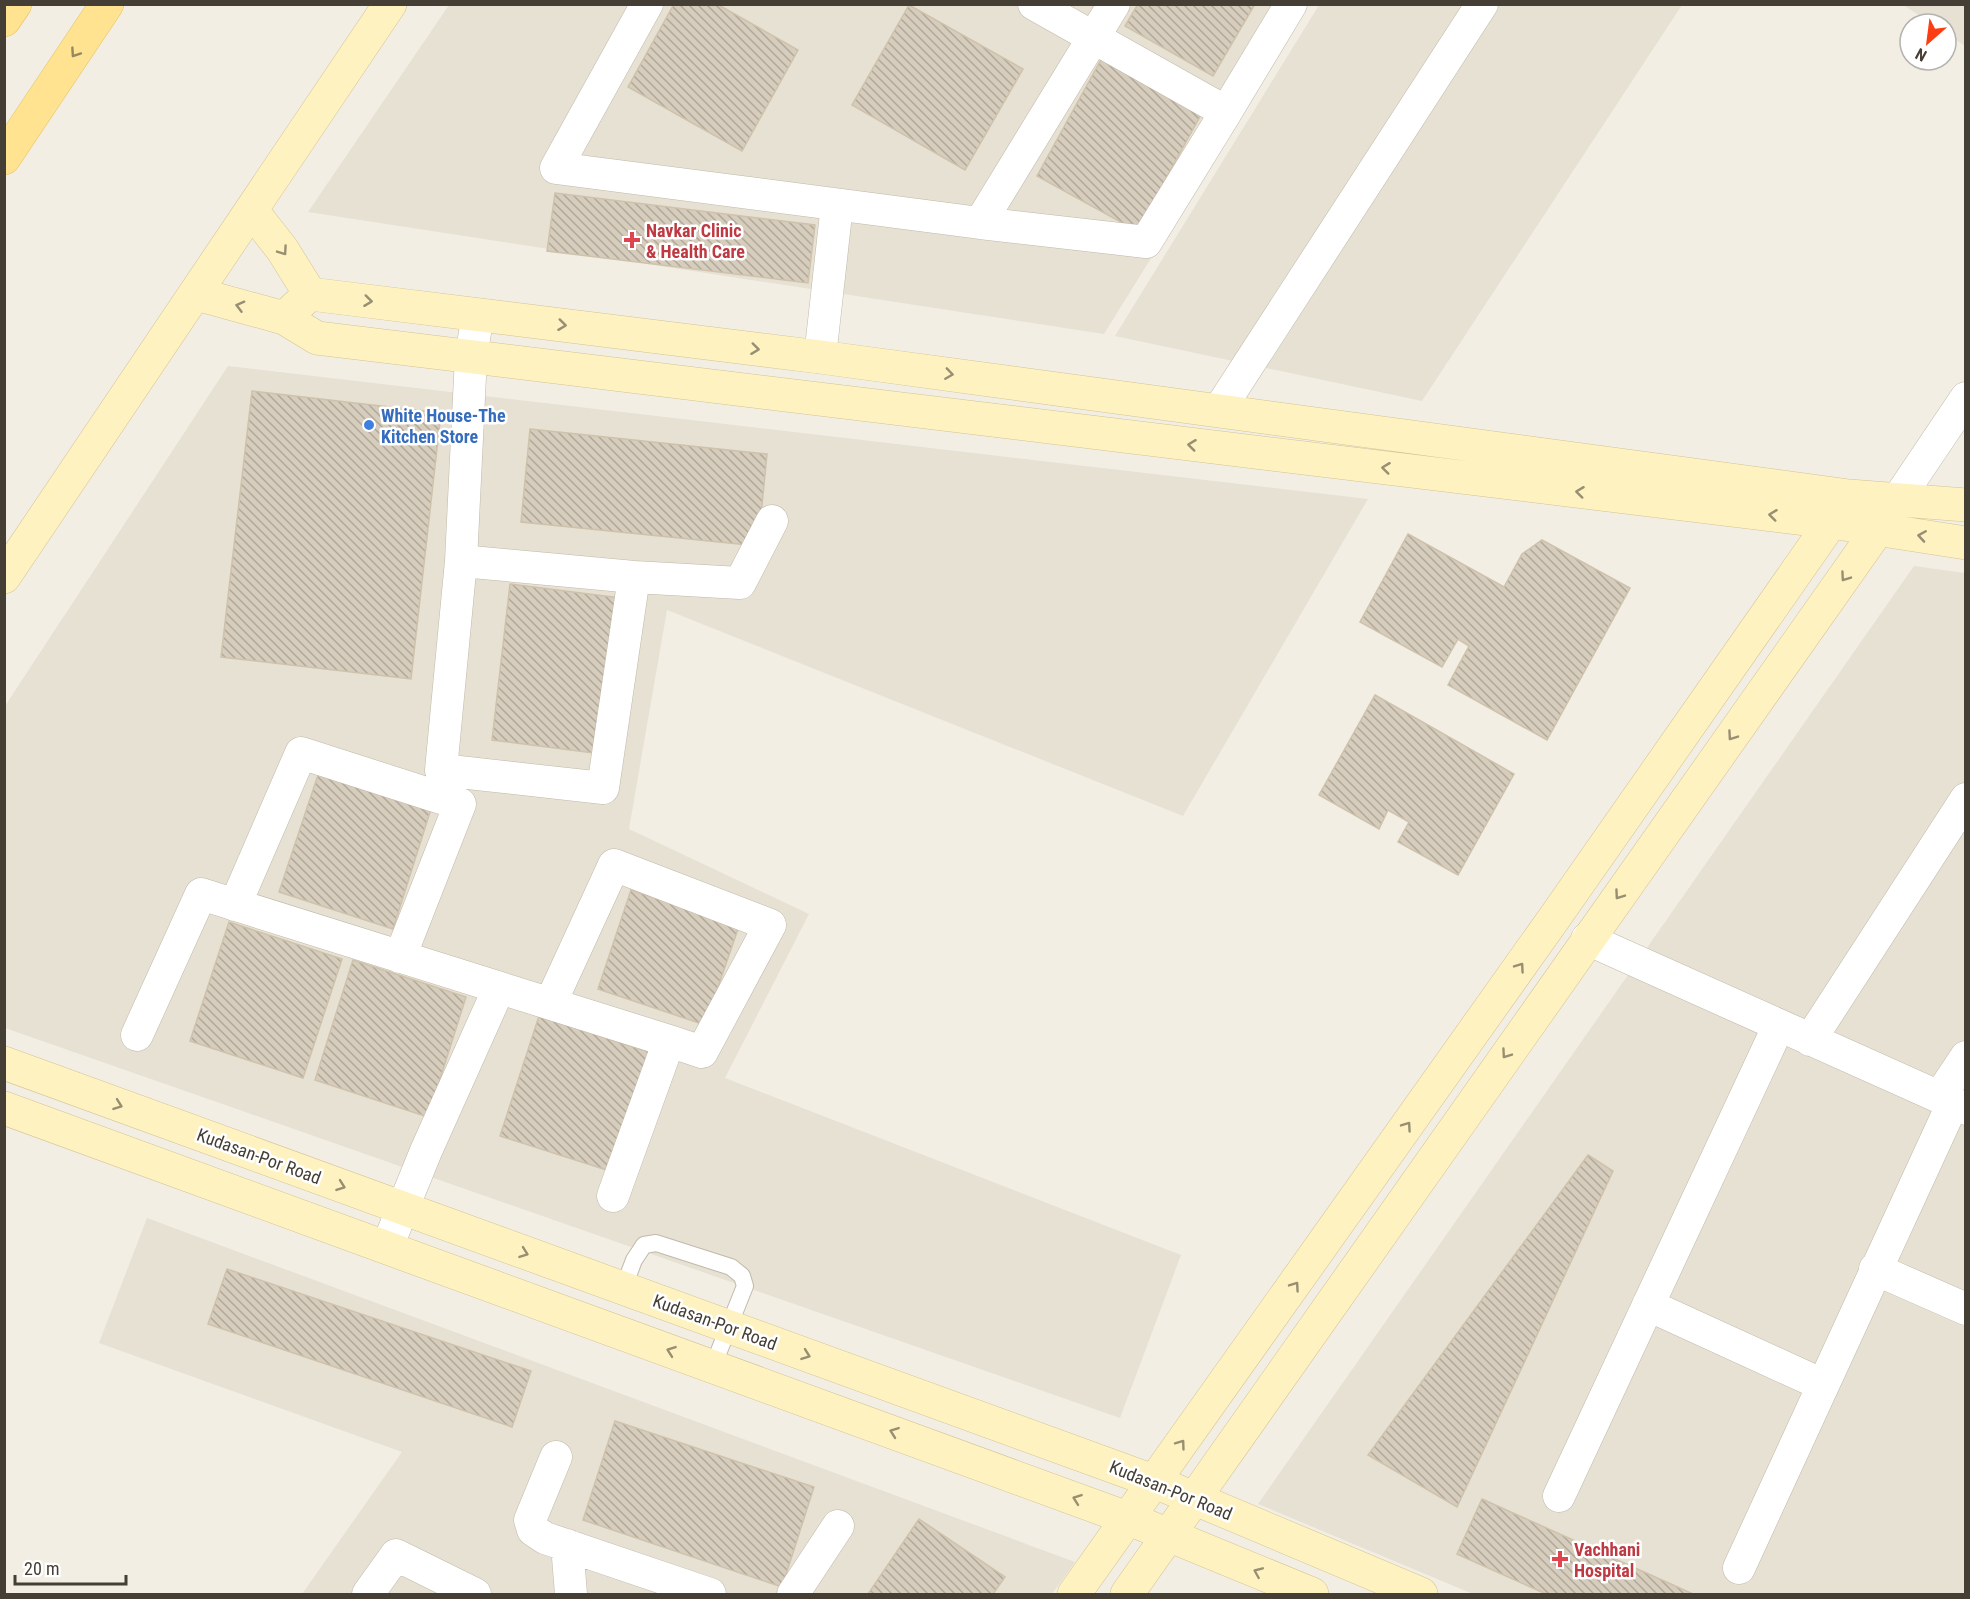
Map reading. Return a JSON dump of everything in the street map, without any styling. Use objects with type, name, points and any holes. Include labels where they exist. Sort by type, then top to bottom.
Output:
[{"type":"main road","points":[[4,20],[15,4]]},
{"type":"main road","points":[[4,158],[107,4]]},
{"type":"street","points":[[4,577],[197,294],[390,4]]},
{"type":"street","points":[[647,4],[556,168],[980,223],[1146,242],[1292,4]]},
{"type":"street","points":[[980,223],[1091,38],[1114,4]]},
{"type":"street","points":[[1219,410],[1482,4]]},
{"type":"street","points":[[1049,8],[1091,38],[1226,112]]},
{"type":"street","points":[[820,357],[837,205]]},
{"type":"street","points":[[252,211],[282,249],[310,294]]},
{"type":"street","points":[[197,294],[284,318],[317,338],[1840,509],[1898,499],[1965,505]]},
{"type":"street","points":[[284,318],[310,294],[820,357],[1219,410],[1840,509],[1878,529],[1965,543]]},
{"type":"street","points":[[478,315],[471,356],[461,561],[441,770],[603,788],[634,577]]},
{"type":"street","points":[[1127,1594],[1878,529],[1965,398]]},
{"type":"street","points":[[1074,1594],[1284,1301],[1840,509]]},
{"type":"street","points":[[461,561],[634,577],[740,583],[772,521]]},
{"type":"street","points":[[235,905],[301,753],[460,804],[400,957]]},
{"type":"street","points":[[1810,1040],[1965,799]]},
{"type":"street","points":[[137,1035],[201,894],[499,988],[551,1002],[702,1052],[770,925],[614,865],[551,1002]]},
{"type":"street","points":[[1587,939],[1810,1040],[1955,1100]]},
{"type":"street","points":[[387,1247],[401,1208],[499,988]]},
{"type":"street","points":[[1559,1496],[1779,1025]]},
{"type":"street","points":[[613,1196],[669,1041]]},
{"type":"street","points":[[1738,1568],[1955,1100],[1965,1057]]},
{"type":"street","name":"Kudasan-Por Road","points":[[4,1063],[1154,1481],[1421,1594]]},
{"type":"street","points":[[55,1127],[71,1087]]},
{"type":"street","points":[[4,1108],[1127,1518],[1312,1594]]},
{"type":"street","points":[[1875,1269],[1965,1309]]},
{"type":"street","points":[[1648,1305],[1823,1385]]},
{"type":"street","points":[[556,1457],[530,1520],[533,1530],[545,1538],[710,1594]]},
{"type":"street","points":[[793,1594],[838,1526]]},
{"type":"street","points":[[567,1545],[571,1594]]},
{"type":"street","points":[[368,1594],[396,1555],[474,1594]]},
{"type":"lane","points":[[623,1289],[634,1260],[644,1245],[656,1244],[731,1267],[742,1276],[745,1286],[713,1366]]},
{"type":"shaded area","points":[[449,5],[1308,5],[1104,334],[308,212]]},
{"type":"shaded area","points":[[1319,5],[1682,5],[1422,401],[1115,336]]},
{"type":"shaded area","points":[[1903,5],[1965,5],[1965,46],[1958,41],[1958,12],[1914,12]]},
{"type":"shaded area","points":[[228,366],[1368,499],[1183,816],[667,610],[629,829],[809,914],[725,1078],[1181,1255],[1120,1418],[5,1028],[5,706]]},
{"type":"shaded area","points":[[1914,566],[1965,573],[1965,1594],[1473,1594],[1258,1504]]},
{"type":"shaded area","points":[[147,1218],[1075,1562],[1052,1594],[302,1594],[402,1452],[99,1343]]},
{"type":"building","points":[[674,4],[717,4],[798,50],[742,151],[628,87]]},
{"type":"building","points":[[1138,4],[1255,4],[1213,76],[1125,26]]},
{"type":"building","points":[[909,5],[1023,69],[965,170],[852,105]]},
{"type":"building","points":[[1103,56],[1203,111],[1137,231],[1037,176]]},
{"type":"building","points":[[555,193],[815,225],[808,283],[547,251]]},
{"type":"building","points":[[252,391],[441,413],[411,679],[221,657]]},
{"type":"building","points":[[530,429],[767,454],[758,546],[521,522]]},
{"type":"building","points":[[1408,534],[1504,587],[1522,554],[1542,540],[1630,588],[1547,740],[1448,685],[1469,646],[1458,639],[1442,667],[1360,622]]},
{"type":"building","points":[[510,584],[620,598],[601,754],[492,740]]},
{"type":"building","points":[[1375,695],[1514,774],[1458,875],[1398,842],[1409,822],[1388,810],[1379,829],[1319,795]]},
{"type":"building","points":[[319,772],[431,809],[393,929],[279,892]]},
{"type":"building","points":[[631,890],[739,926],[705,1025],[598,989]]},
{"type":"building","points":[[229,922],[342,959],[303,1078],[190,1041]]},
{"type":"building","points":[[353,960],[466,997],[428,1117],[315,1080]]},
{"type":"building","points":[[539,1016],[652,1053],[613,1172],[500,1136]]},
{"type":"building","points":[[1588,1155],[1613,1171],[1457,1507],[1368,1455]]},
{"type":"building","points":[[227,1269],[531,1371],[512,1427],[208,1324]]},
{"type":"building","points":[[615,1421],[814,1487],[782,1587],[583,1520]]},
{"type":"building","points":[[1482,1499],[1693,1594],[1546,1594],[1457,1554]]},
{"type":"building","points":[[919,1519],[1005,1577],[993,1594],[868,1594]]},
{"type":"place","name":"Navkar Clinic & Health Care","points":[[632,240]]},
{"type":"place","name":"White House-The Kitchen Store","points":[[369,425]]},
{"type":"place","name":"Vachhani Hospital","points":[[1560,1559]]}]
